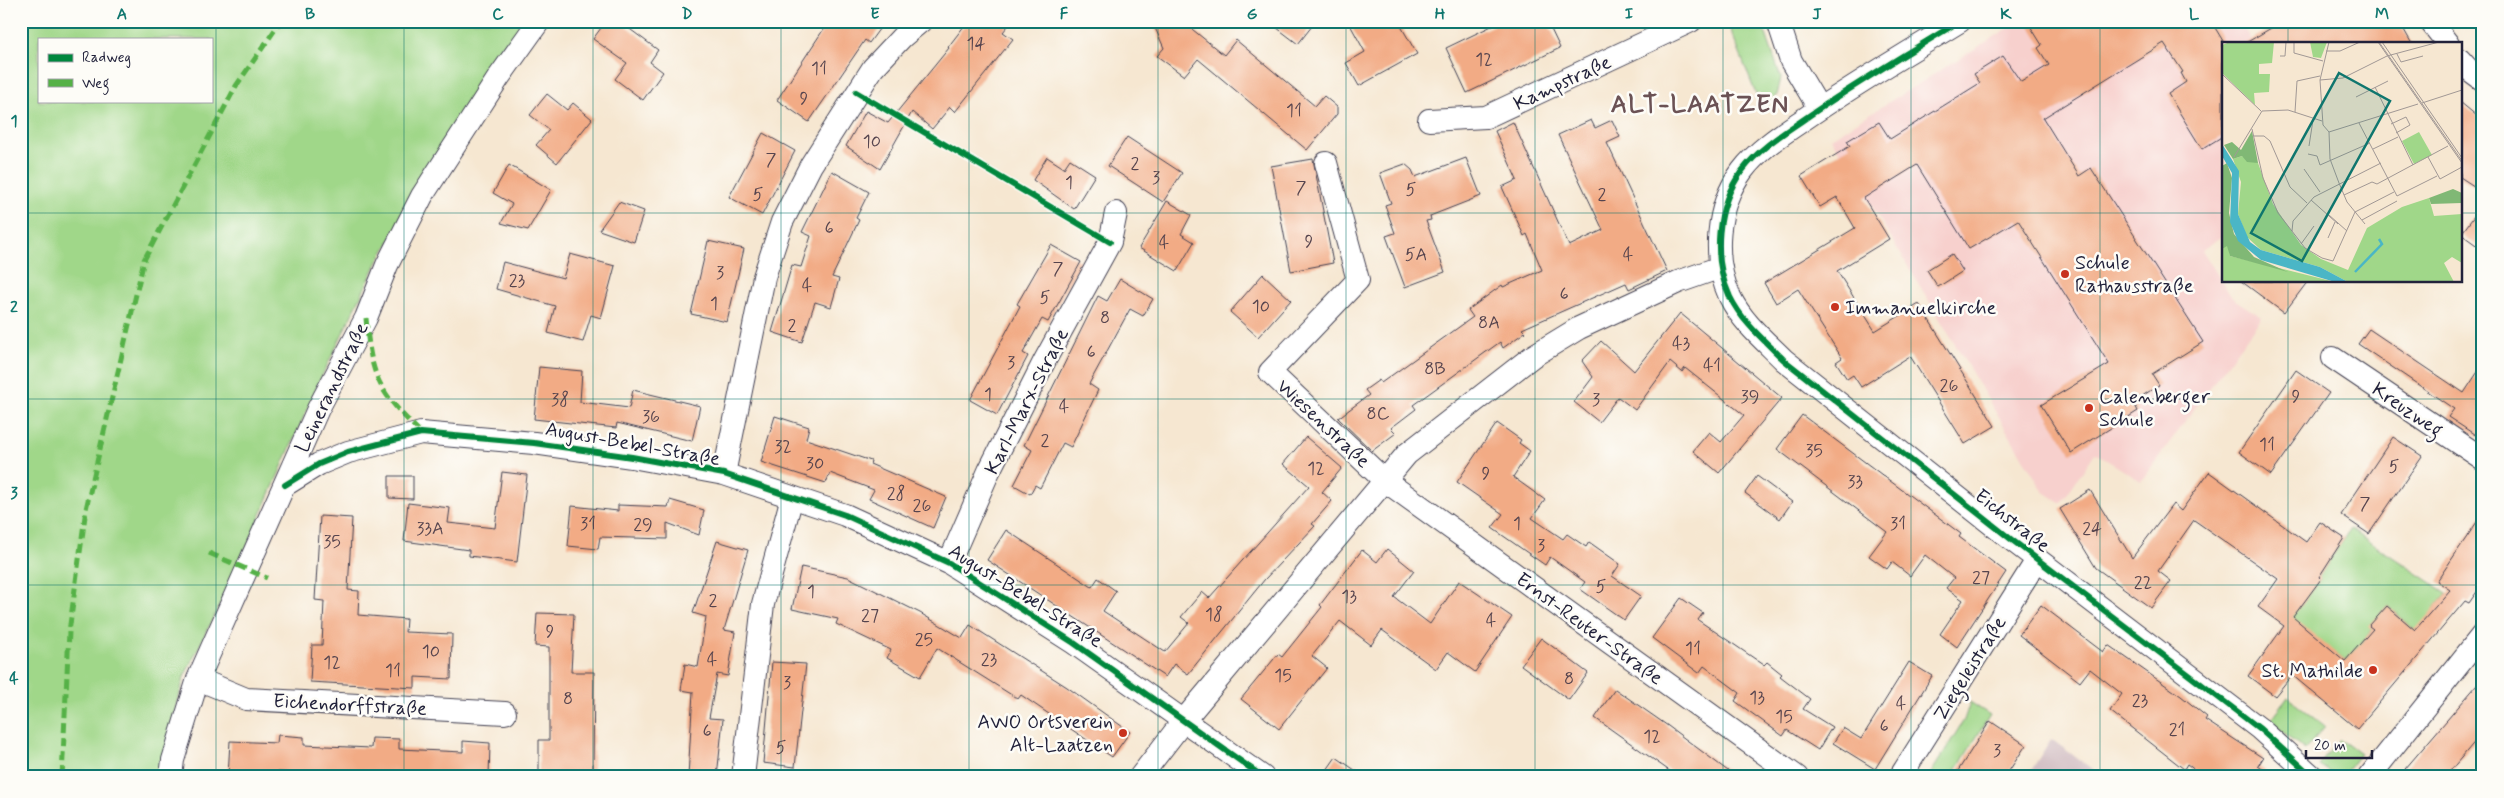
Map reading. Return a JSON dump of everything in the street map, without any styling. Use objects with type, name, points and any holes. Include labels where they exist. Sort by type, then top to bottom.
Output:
[{"type":"street","name":"Leinerandstraße","points":[[171,777],[173,760],[198,679],[318,409],[366,318],[387,265],[422,196],[499,77],[539,21]]},
{"type":"street","points":[[724,474],[764,278],[782,222],[811,165],[872,68],[902,37],[921,21]]},
{"type":"street","name":"Kampstraße","points":[[1429,120],[1486,117],[1691,21]]},
{"type":"street","points":[[1778,21],[1791,61],[1819,108]]},
{"type":"street","name":"Eichstraße","points":[[1960,21],[1819,108],[1770,143],[1742,171],[1726,203],[1718,237],[1721,267],[1730,297],[1745,319],[1784,360],[2037,560],[2260,729],[2313,777]]},
{"type":"street","points":[[2430,21],[2446,42]]},
{"type":"street","points":[[2462,62],[2483,80]]},
{"type":"street","name":"Wiesenstraße","points":[[1326,163],[1358,280],[1270,372],[1384,480]]},
{"type":"street","name":"Karl-Marx-Straße","points":[[949,563],[989,471],[1045,360],[1110,242],[1116,213]]},
{"type":"street","name":"Wiesenstraße","points":[[1140,777],[1184,720],[1406,454],[1533,356],[1579,328],[1678,282],[1721,267]]},
{"type":"street","name":"Kreuzweg","points":[[2334,358],[2483,459]]},
{"type":"street","name":"August-Bebel-Straße","points":[[285,485],[320,464],[348,452],[421,433],[534,443],[632,457],[724,474],[845,515],[949,563],[1074,643],[1263,777]]},
{"type":"street","name":"Ernst-Reuter-Straße","points":[[1384,480],[1797,777]]},
{"type":"street","points":[[743,777],[763,604],[792,497]]},
{"type":"street","name":"Ziegeleistraße","points":[[1900,777],[2037,560]]},
{"type":"street","points":[[2369,777],[2483,634]]},
{"type":"street","name":"Eichendorffstraße","points":[[198,679],[246,699],[505,713]]},
{"type":"shaded area","name":"Schule Rathausstraße","points":[[2020,21],[2240,21],[2252,42],[2222,42],[2222,237],[2202,250],[2232,298],[2262,317],[2141,481],[2095,453],[2061,503],[2043,491],[1831,138]]},
{"type":"shaded area","points":[[2051,739],[2103,777],[2027,777]]},
{"type":"green space","points":[[21,21],[527,21],[378,261],[319,382],[235,574],[184,677],[164,757],[161,777],[21,777]]},
{"type":"green space","points":[[1739,21],[1755,24],[1766,34],[1781,78],[1777,95],[1761,107],[1729,26]]},
{"type":"green space","points":[[2350,529],[2447,593],[2434,609],[2444,617],[2425,638],[2387,606],[2370,626],[2373,629],[2345,661],[2291,619],[2321,579],[2319,577]]},
{"type":"green space","points":[[2288,697],[2325,726],[2305,750],[2270,721]]},
{"type":"green space","points":[[1970,702],[1990,715],[1952,777],[1937,777],[1931,773],[1964,720]]},
{"type":"green space","points":[[2340,739],[2360,754],[2344,774],[2332,773],[2319,765]]},
{"type":"building","points":[[606,21],[619,21],[658,50],[650,62],[663,72],[643,100],[615,79],[627,63],[593,39]]},
{"type":"building","points":[[829,21],[885,21],[869,43],[865,40],[809,122],[777,100]]},
{"type":"building","points":[[968,21],[1012,21],[1003,32],[1013,39],[955,112],[950,107],[932,129],[912,112],[880,169],[846,146],[866,111],[888,123],[949,48]]},
{"type":"building","points":[[1152,21],[1182,21],[1224,55],[1236,40],[1315,106],[1324,96],[1337,107],[1337,114],[1307,150],[1198,59],[1184,76],[1157,56],[1164,48]]},
{"type":"building","points":[[1268,21],[1316,21],[1298,44]]},
{"type":"building","points":[[1348,21],[1398,21],[1417,54],[1359,86],[1346,63],[1365,52]]},
{"type":"building","points":[[1502,21],[1547,21],[1560,48],[1467,93],[1446,48]]},
{"type":"building","points":[[2027,21],[2211,21],[2223,41],[2222,137],[2202,149],[2168,94],[2186,82],[2181,73],[2183,72],[2164,43],[2043,118],[2079,176],[2091,168],[2203,342],[2152,374],[2159,385],[2133,402],[2138,411],[2071,453],[2041,405],[2109,364],[2018,220],[1969,249],[1917,165],[1864,198],[1889,239],[1837,271],[1875,331],[1919,304],[1995,426],[1965,444],[1910,356],[1861,387],[1853,375],[1847,379],[1836,362],[1842,358],[1798,289],[1776,303],[1764,283],[1855,228],[1837,197],[1820,207],[1801,176],[1850,146],[1847,141],[1879,122],[1890,139],[1980,83],[1974,74],[2003,56],[2021,82],[2049,65],[2038,48],[2042,45]]},
{"type":"building","points":[[2283,21],[2399,21],[2411,42],[2247,42]]},
{"type":"building","points":[[547,94],[567,110],[573,103],[592,119],[557,163],[536,145],[549,130],[530,115]]},
{"type":"building","points":[[2462,104],[2483,121],[2483,192],[2462,178]]},
{"type":"building","points":[[1591,120],[1595,128],[1612,120],[1620,137],[1607,143],[1667,271],[1629,289],[1626,283],[1522,329],[1525,332],[1503,348],[1500,342],[1413,405],[1416,409],[1391,428],[1396,433],[1372,451],[1338,418],[1369,395],[1365,390],[1379,380],[1381,383],[1473,317],[1468,310],[1502,285],[1503,287],[1542,270],[1527,234],[1524,236],[1502,187],[1517,180],[1495,131],[1513,122],[1569,246],[1603,230],[1558,135]]},
{"type":"building","points":[[763,133],[795,151],[762,215],[729,197]]},
{"type":"building","points":[[1127,137],[1182,173],[1163,202],[1108,166]]},
{"type":"building","points":[[1047,157],[1064,168],[1070,159],[1095,175],[1074,209],[1033,180]]},
{"type":"building","points":[[1466,158],[1481,196],[1430,216],[1431,220],[1426,221],[1445,272],[1405,287],[1386,236],[1395,233],[1385,205],[1391,203],[1380,173],[1405,164],[1412,170],[1415,177]]},
{"type":"building","points":[[1313,159],[1333,263],[1291,271],[1271,166]]},
{"type":"building","points":[[509,165],[551,190],[528,230],[501,223],[512,204],[493,193]]},
{"type":"building","points":[[832,171],[869,192],[856,218],[859,220],[832,277],[839,279],[831,307],[815,302],[802,342],[772,332],[792,265],[801,267],[811,236],[802,232]]},
{"type":"building","points":[[1167,201],[1191,215],[1181,234],[1194,242],[1177,271],[1139,248]]},
{"type":"building","points":[[619,202],[644,211],[634,242],[599,230]]},
{"type":"building","points":[[2483,204],[2483,250],[2462,235]]},
{"type":"building","points":[[708,241],[744,249],[727,322],[691,314]]},
{"type":"building","points":[[1051,245],[1081,262],[1048,322],[1042,319],[1023,353],[1028,356],[997,415],[970,400],[1020,306],[1017,304]]},
{"type":"building","points":[[570,254],[615,266],[601,318],[591,315],[583,342],[548,333],[555,306],[496,289],[503,262],[563,278]]},
{"type":"building","points":[[1952,254],[1963,271],[1938,287],[1927,270]]},
{"type":"building","points":[[1263,274],[1291,300],[1258,337],[1230,312]]},
{"type":"building","points":[[1120,279],[1153,299],[1143,316],[1130,309],[1089,384],[1098,390],[1071,447],[1063,443],[1040,488],[1035,485],[1030,494],[1014,485],[1032,450],[1024,445],[1098,296],[1107,301]]},
{"type":"building","points":[[2242,282],[2307,282],[2284,313]]},
{"type":"building","points":[[1680,313],[1782,398],[1719,473],[1693,451],[1709,432],[1721,442],[1744,415],[1685,368],[1682,372],[1670,362],[1635,410],[1618,397],[1599,422],[1574,402],[1593,377],[1582,361],[1601,341],[1634,371]]},
{"type":"building","points":[[2369,329],[2464,393],[2483,364],[2483,440],[2448,417],[2454,409],[2358,344]]},
{"type":"building","points":[[539,367],[582,371],[580,402],[629,408],[633,390],[700,406],[692,441],[617,423],[616,428],[534,419]]},
{"type":"building","points":[[2296,370],[2329,393],[2271,475],[2239,452]]},
{"type":"building","points":[[1802,415],[1961,534],[1959,537],[2006,572],[1957,647],[1940,634],[1963,600],[1946,588],[1954,578],[1925,555],[1910,576],[1892,562],[1887,569],[1869,556],[1887,532],[1777,449]]},
{"type":"building","points":[[775,416],[809,427],[806,439],[871,461],[870,464],[946,497],[933,528],[869,499],[874,490],[830,473],[826,483],[761,462]]},
{"type":"building","points":[[1497,423],[1521,440],[1519,443],[1530,451],[1513,477],[1545,500],[1532,518],[1563,539],[1567,534],[1586,547],[1589,542],[1620,564],[1612,576],[1641,596],[1624,620],[1580,589],[1585,582],[1550,557],[1545,565],[1492,528],[1503,514],[1457,482]]},
{"type":"building","points":[[1306,437],[1342,468],[1322,492],[1332,501],[1312,524],[1315,526],[1265,579],[1188,674],[1174,664],[1165,677],[987,560],[1006,530],[1092,587],[1098,578],[1116,591],[1103,611],[1165,652],[1189,623],[1181,617],[1202,592],[1209,598],[1309,486],[1283,464]]},
{"type":"building","points":[[2393,437],[2422,456],[2369,534],[2341,515]]},
{"type":"building","points":[[502,472],[527,475],[517,562],[469,556],[469,550],[404,541],[408,503],[450,508],[448,523],[495,528]]},
{"type":"building","points":[[2209,472],[2306,542],[2320,522],[2344,538],[2319,577],[2321,579],[2293,617],[2345,661],[2373,629],[2369,626],[2387,606],[2415,630],[2450,590],[2437,581],[2483,513],[2483,583],[2469,603],[2465,601],[2357,729],[2292,675],[2275,696],[2248,676],[2284,626],[2258,607],[2278,579],[2194,520],[2158,571],[2171,581],[2151,608],[2096,568],[2060,509],[2090,490],[2132,558],[2173,504],[2181,511]]},
{"type":"building","points":[[389,476],[413,476],[413,499],[389,498]]},
{"type":"building","points":[[1757,476],[1792,502],[1780,519],[1745,493]]},
{"type":"building","points":[[670,500],[704,510],[699,535],[667,523],[667,539],[600,537],[598,549],[568,546],[572,506],[618,511],[618,505],[668,507]]},
{"type":"building","points":[[320,516],[352,518],[348,590],[359,591],[358,615],[406,619],[405,632],[452,634],[451,679],[415,677],[415,688],[310,682],[312,645],[322,645],[324,601],[315,600]]},
{"type":"building","points":[[717,541],[748,550],[724,630],[735,632],[728,676],[717,674],[709,718],[723,719],[717,777],[688,777],[693,692],[681,690],[685,664],[698,667],[706,617],[693,613]]},
{"type":"building","points":[[1387,549],[1414,571],[1394,597],[1430,624],[1459,581],[1512,617],[1475,672],[1448,652],[1436,669],[1382,630],[1371,645],[1340,621],[1312,656],[1327,668],[1279,729],[1241,699],[1278,654],[1282,657],[1322,607],[1320,605],[1362,550],[1377,562]]},
{"type":"building","points":[[801,567],[848,577],[920,613],[962,638],[970,625],[1067,687],[1130,732],[1112,757],[1021,695],[1018,699],[937,648],[920,677],[887,658],[891,650],[836,624],[838,619],[792,609]]},
{"type":"building","points":[[1681,598],[1703,613],[1698,620],[1764,665],[1767,662],[1782,674],[1780,676],[1810,699],[1803,709],[1832,727],[1818,750],[1787,730],[1783,736],[1735,701],[1740,693],[1704,666],[1699,673],[1652,638]]},
{"type":"building","points":[[2041,605],[2103,652],[2108,645],[2181,696],[2207,717],[2205,720],[2263,758],[2258,766],[2274,777],[2204,777],[2187,764],[2184,769],[2110,711],[2122,694],[2090,669],[2080,682],[2019,635]]},
{"type":"building","points":[[537,613],[574,614],[571,672],[594,672],[593,777],[539,776],[539,740],[549,740],[549,647],[535,646]]},
{"type":"building","points":[[1541,638],[1588,673],[1569,700],[1521,665]]},
{"type":"building","points":[[772,662],[806,664],[795,767],[763,763]]},
{"type":"building","points":[[1909,662],[1932,676],[1875,769],[1833,743],[1843,728],[1861,739]]},
{"type":"building","points":[[2483,678],[2483,732],[2445,777],[2415,777],[2405,769]]},
{"type":"building","points":[[1615,689],[1736,777],[1678,777],[1595,718]]},
{"type":"building","points":[[1990,721],[2026,745],[2005,777],[1954,777]]},
{"type":"building","points":[[278,735],[304,737],[304,745],[371,748],[372,738],[399,739],[399,749],[463,752],[463,741],[490,743],[489,777],[348,774],[348,777],[321,777],[321,774],[256,771],[255,777],[228,777],[230,741],[277,743]]},
{"type":"building","points":[[1336,757],[1365,777],[1322,777]]},
{"type":"marked path","points":[[62,777],[69,632],[86,509],[144,260],[236,86],[281,21]]},
{"type":"marked path","points":[[366,318],[371,356],[380,383],[395,406],[421,433]]},
{"type":"marked path","points":[[209,553],[267,578]]},
{"type":"cycle path","points":[[1960,21],[1879,70],[1784,133],[1754,157],[1742,171],[1733,185],[1727,200],[1720,232],[1721,266],[1724,282],[1730,297],[1747,323],[1784,360],[2012,540],[2260,729],[2313,777]]},
{"type":"cycle path","points":[[856,92],[1110,242]]},
{"type":"cycle path","points":[[285,485],[319,464],[348,452],[421,433],[534,443],[632,457],[724,474],[845,515],[949,563],[1074,643],[1263,777]]},
{"type":"place","name":"Schule Rathausstraße","points":[[2065,274]]},
{"type":"place","name":"Immanuelkirche","points":[[1835,307]]},
{"type":"place","name":"Calenberger Schule","points":[[2089,408]]},
{"type":"place","name":"St. Mathilde","points":[[2373,670]]},
{"type":"place","name":"AWO Ortsverein Alt-Laatzen","points":[[1123,733]]},
{"type":"district","name":"ALT-LAATZEN","points":[[1700,103]]}]
